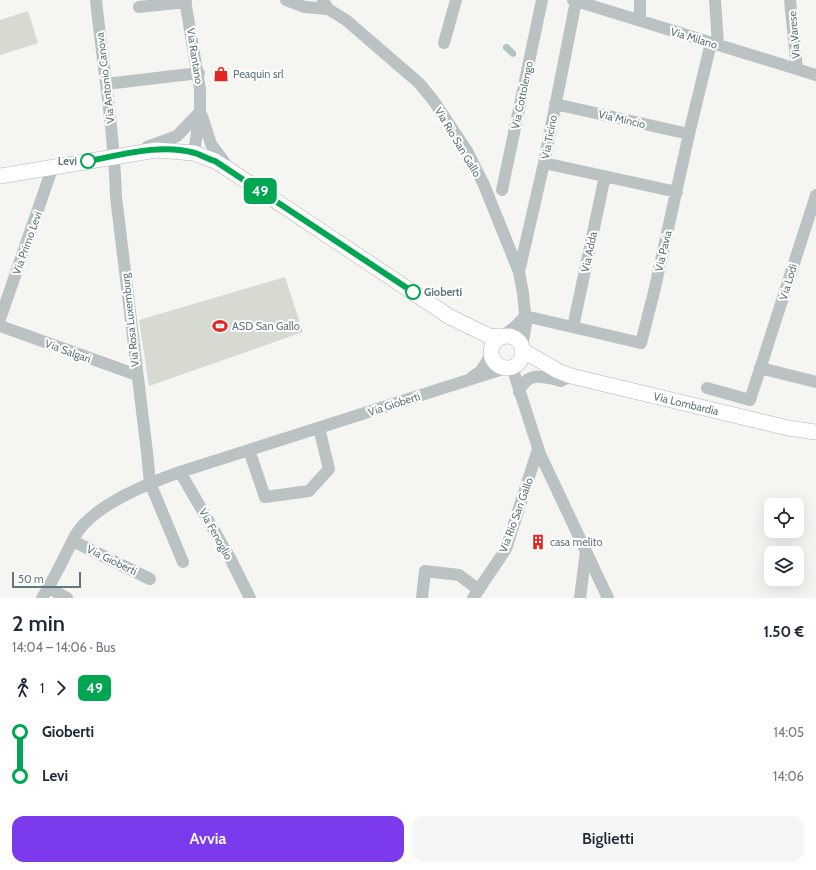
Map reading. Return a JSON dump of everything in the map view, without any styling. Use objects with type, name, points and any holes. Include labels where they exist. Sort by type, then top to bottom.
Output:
[{"type":"main road","points":[[0,176],[120,155],[167,150],[194,153],[215,161],[231,171],[450,317],[489,336],[514,338],[522,348],[522,358],[512,367],[495,363],[491,354],[450,317]]},
{"type":"main road","points":[[491,354],[493,345],[502,337]]},
{"type":"main road","name":"Via Lombardia","points":[[522,348],[564,373]]},
{"type":"main road","name":"Via Lombardia","points":[[512,367],[534,365],[550,372],[564,373],[788,428],[816,432]]},
{"type":"street","name":"Via Antonio Canova","points":[[96,0],[106,84],[120,155]]},
{"type":"street","name":"Via Rio San Gallo","points":[[286,0],[305,7],[326,4],[419,83],[433,100],[467,151],[484,185],[519,272],[524,294],[526,324],[522,348]]},
{"type":"street","points":[[444,43],[456,0]]},
{"type":"street","name":"Via Cottolengo","points":[[502,190],[542,0]]},
{"type":"street","points":[[640,0],[640,21]]},
{"type":"street","name":"Via Pavia","points":[[525,316],[641,343],[677,192],[689,134],[714,44],[715,0]]},
{"type":"street","name":"Via Varese","points":[[790,0],[797,69]]},
{"type":"street","name":"Via Rantano","points":[[139,7],[185,1],[199,73],[200,111],[194,153]]},
{"type":"street","name":"Via Milano","points":[[574,1],[816,75]]},
{"type":"street","name":"Via Ticino","points":[[519,272],[544,163],[574,1]]},
{"type":"street","points":[[106,84],[199,73]]},
{"type":"street","name":"Via Mincio","points":[[555,104],[689,134]]},
{"type":"street","points":[[120,155],[177,136],[187,127],[200,111]]},
{"type":"street","name":"Via Rantano","points":[[200,111],[211,144],[231,171]]},
{"type":"street","name":"Via Rosa Luxemburg","points":[[120,155],[116,197],[150,483]]},
{"type":"street","points":[[544,163],[677,192]]},
{"type":"street","name":"Via Primo Levi","points":[[0,319],[53,166]]},
{"type":"street","name":"Via Adda","points":[[573,327],[605,176]]},
{"type":"street","name":"Via Lodi","points":[[707,388],[750,400],[816,195]]},
{"type":"street","points":[[502,337],[516,326],[525,316]]},
{"type":"street","name":"Via Salgari","points":[[0,326],[136,375]]},
{"type":"street","points":[[470,379],[481,371],[491,354]]},
{"type":"street","points":[[512,367],[538,449],[608,598]]},
{"type":"street","name":"Via Gioberti","points":[[46,593],[76,535],[89,519],[135,489],[180,472],[470,379],[478,378],[512,367]]},
{"type":"street","points":[[760,368],[816,382]]},
{"type":"street","points":[[519,392],[522,386],[532,376],[540,376],[561,381],[564,373]]},
{"type":"street","points":[[249,450],[265,497],[309,491],[328,469],[319,428]]},
{"type":"street","name":"Via Rio San Gallo","points":[[476,594],[506,549],[538,449]]},
{"type":"street","name":"Via Fenoglio","points":[[180,472],[230,558],[250,598]]},
{"type":"street","points":[[150,483],[183,562]]},
{"type":"street","name":"Via Gioberti","points":[[73,542],[150,579]]},
{"type":"street","points":[[580,598],[586,551]]},
{"type":"street","points":[[422,598],[425,572],[459,575],[476,594]]},
{"type":"street","points":[[46,593],[67,598]]},
{"type":"shaded area","points":[[28,11],[38,43],[0,55],[0,20]]},
{"type":"shaded area","points":[[505,44],[508,44],[516,52],[516,56],[512,57],[503,49]]},
{"type":"shaded area","name":"ASD San Gallo","points":[[285,277],[303,332],[149,386],[139,320]]},
{"type":"bus line","name":"49","points":[[88,161],[126,154],[167,150],[194,153],[215,161],[323,234],[413,292]]},
{"type":"place","name":"Peaquin srl","points":[[221,74]]},
{"type":"place","name":"Levi","points":[[88,161]]},
{"type":"place","name":"Gioberti","points":[[413,292]]},
{"type":"place","name":"ASD San Gallo","points":[[220,326]]},
{"type":"place","name":"casa melito","points":[[538,542]]}]
